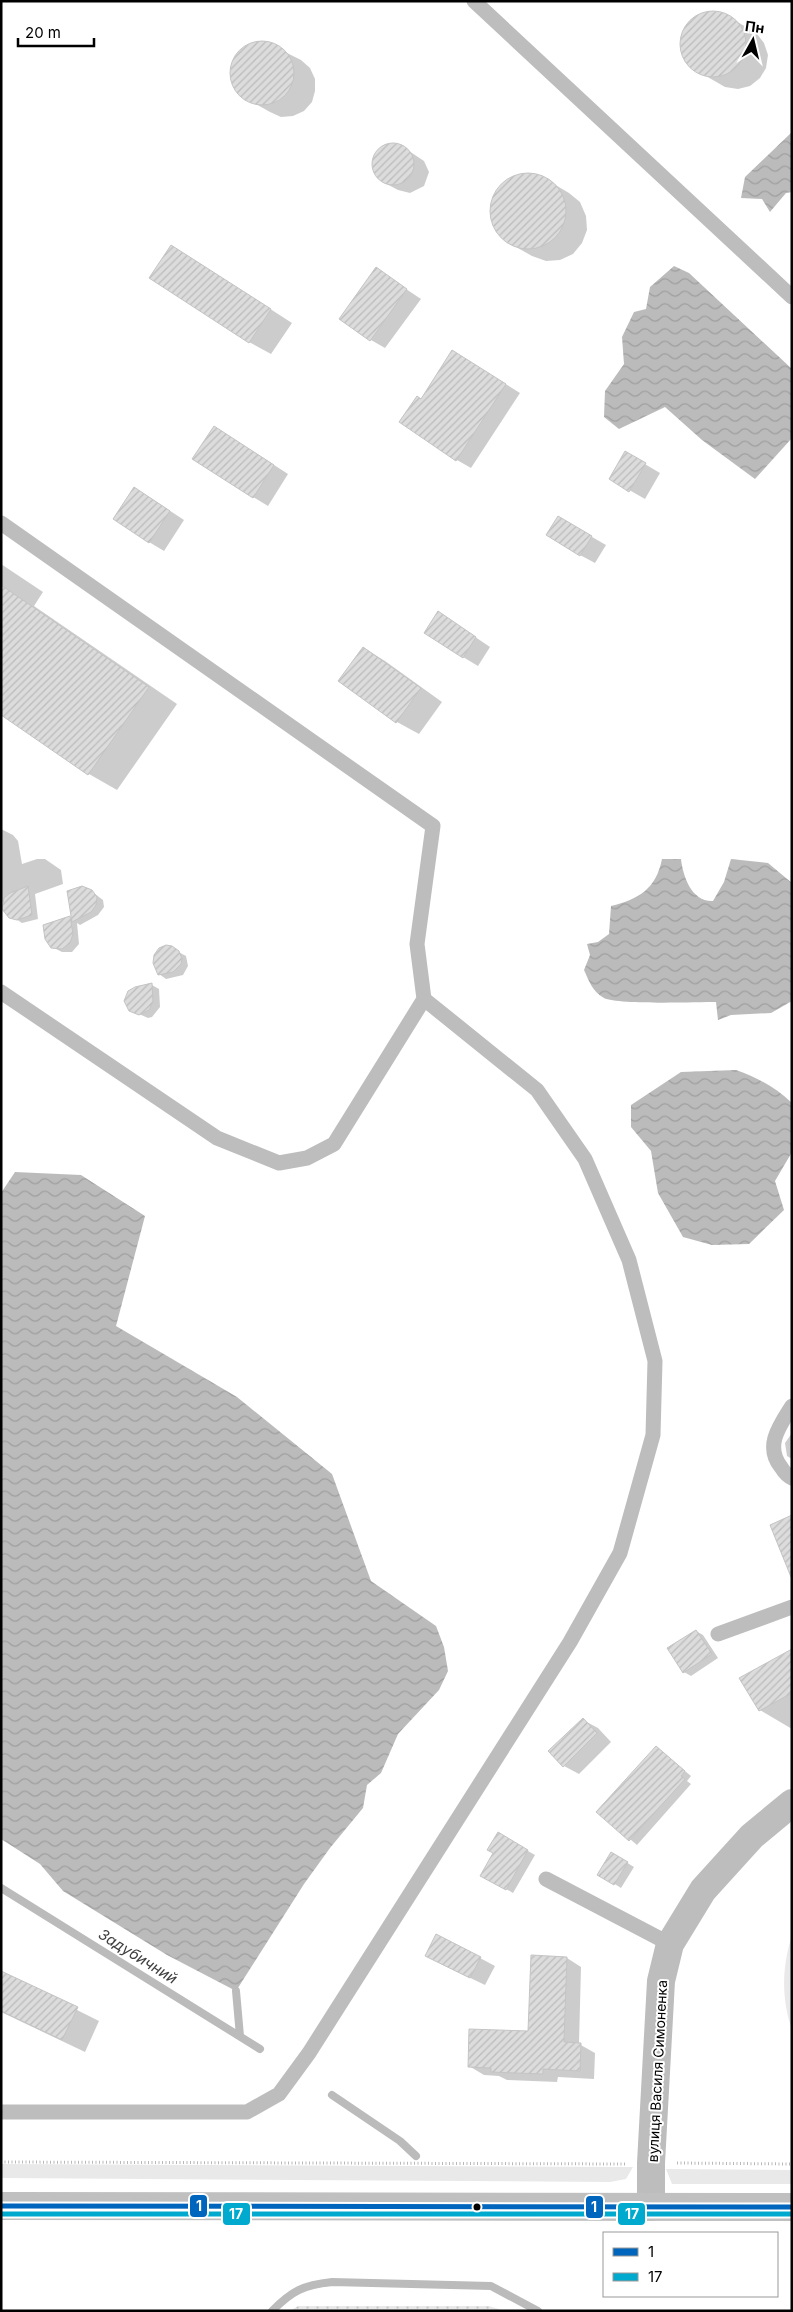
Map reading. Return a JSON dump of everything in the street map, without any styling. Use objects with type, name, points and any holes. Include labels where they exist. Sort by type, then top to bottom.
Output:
[{"type":"main road","points":[[1,2206],[792,2207]]},
{"type":"street","name":"вулиця Василя Симоненка","points":[[651,2207],[651,2163],[660,1981],[670,1944],[703,1890],[752,1836],[792,1803]]},
{"type":"lane","points":[[474,1],[792,297]]},
{"type":"lane","points":[[1,523],[433,826],[417,944],[424,999],[334,1144],[308,1158],[279,1163],[217,1138],[1,992]]},
{"type":"lane","points":[[1,2112],[247,2112],[279,2094],[309,2053],[570,1642],[620,1553],[653,1435],[654,1361],[629,1260],[585,1158],[537,1090],[424,999]]},
{"type":"lane","points":[[792,1406],[775,1434],[773,1448],[777,1463],[792,1478]]},
{"type":"lane","points":[[718,1634],[792,1607]]},
{"type":"lane","points":[[546,1879],[670,1944]]},
{"type":"path","points":[[1,2162],[792,2164]]},
{"type":"shaded area","points":[[792,1935],[792,2030],[786,2006],[784,1982],[786,1959]]},
{"type":"shaded area","points":[[1,2164],[633,2167],[626,2179],[610,2182],[1,2178]]},
{"type":"shaded area","points":[[666,2169],[792,2170],[792,2184],[672,2184]]},
{"type":"shaded area","points":[[298,2306],[489,2306],[504,2311],[290,2311]]},
{"type":"water","points":[[792,132],[792,192],[786,193],[770,212],[762,199],[741,198],[745,177]]},
{"type":"water","points":[[674,266],[689,273],[792,369],[792,438],[755,479],[702,440],[665,407],[619,429],[604,417],[605,391],[624,364],[622,337],[634,312],[646,309],[650,287]]},
{"type":"water","points":[[662,859],[681,859],[686,880],[690,887],[694,893],[706,900],[713,901],[724,882],[731,859],[768,863],[792,883],[792,1001],[771,1013],[731,1015],[718,1020],[716,1002],[624,1002],[604,998],[597,992],[591,985],[584,970],[590,955],[587,944],[598,942],[609,934],[611,906],[630,900],[645,891],[655,878]]},
{"type":"water","points":[[736,1070],[766,1084],[792,1103],[792,1152],[775,1181],[784,1210],[749,1244],[712,1245],[683,1237],[658,1193],[651,1151],[631,1127],[631,1105],[681,1072]]},
{"type":"water","points":[[15,1172],[81,1175],[145,1216],[116,1326],[237,1397],[332,1474],[371,1581],[436,1626],[444,1647],[448,1671],[439,1690],[398,1734],[381,1773],[367,1785],[363,1808],[330,1848],[304,1884],[236,1991],[167,1955],[63,1891],[40,1864],[1,1839],[1,1193]]},
{"type":"building","points":[[713,11],[726,13],[741,26],[744,31],[746,44],[744,57],[731,72],[726,75],[713,77],[700,75],[685,62],[682,57],[680,44],[682,31],[695,16],[700,13]]},
{"type":"building","points":[[262,41],[280,47],[288,55],[294,73],[288,91],[280,99],[262,105],[244,99],[236,91],[230,73],[236,55],[244,47]]},
{"type":"building","points":[[397,143],[405,146],[411,152],[414,164],[411,176],[405,182],[389,185],[381,182],[375,176],[372,160],[375,152],[381,146]]},
{"type":"building","points":[[528,173],[542,176],[555,184],[563,197],[566,211],[563,225],[555,238],[542,246],[528,249],[514,246],[501,238],[493,225],[490,211],[493,197],[501,184],[514,176]]},
{"type":"building","points":[[171,245],[271,309],[249,343],[149,278]]},
{"type":"building","points":[[376,267],[407,289],[370,341],[339,319]]},
{"type":"building","points":[[452,350],[506,384],[456,461],[399,422],[417,396],[421,399]]},
{"type":"building","points":[[214,426],[274,465],[253,498],[192,459]]},
{"type":"building","points":[[625,451],[646,463],[629,492],[609,479]]},
{"type":"building","points":[[134,487],[170,511],[149,543],[113,519]]},
{"type":"building","points":[[558,516],[592,536],[580,556],[546,535]]},
{"type":"building","points":[[1,585],[149,687],[88,775],[1,715]]},
{"type":"building","points":[[438,611],[476,637],[463,658],[424,633]]},
{"type":"building","points":[[363,647],[421,688],[396,723],[338,681]]},
{"type":"building","points":[[28,886],[32,915],[17,920],[9,918],[2,909],[4,898],[10,893]]},
{"type":"building","points":[[82,886],[92,890],[97,897],[96,905],[91,912],[72,922],[67,891]]},
{"type":"building","points":[[70,916],[73,934],[70,943],[62,949],[51,948],[45,939],[43,925]]},
{"type":"building","points":[[166,945],[172,946],[179,951],[182,959],[181,964],[173,972],[158,975],[153,963],[154,955],[159,948]]},
{"type":"building","points":[[152,983],[153,1002],[149,1010],[139,1015],[129,1011],[124,1001],[128,991],[135,987]]},
{"type":"building","points":[[792,1515],[792,1577],[791,1577],[770,1525]]},
{"type":"building","points":[[696,1630],[712,1654],[683,1673],[667,1648]]},
{"type":"building","points":[[792,1649],[792,1693],[759,1711],[739,1678]]},
{"type":"building","points":[[583,1718],[597,1733],[563,1767],[548,1751]]},
{"type":"building","points":[[656,1746],[685,1771],[681,1776],[685,1779],[629,1841],[596,1812]]},
{"type":"building","points":[[498,1832],[528,1850],[506,1890],[480,1876],[493,1853],[487,1850]]},
{"type":"building","points":[[611,1852],[628,1862],[614,1885],[597,1875]]},
{"type":"building","points":[[436,1934],[481,1957],[470,1978],[425,1956]]},
{"type":"building","points":[[531,1955],[567,1957],[564,2042],[581,2043],[580,2071],[543,2069],[543,2074],[491,2072],[491,2068],[468,2067],[469,2029],[528,2031]]},
{"type":"building","points":[[1,1971],[78,2007],[62,2040],[1,2011]]},
{"type":"waterway","name":"Задубичний","points":[[1,1888],[260,2049]]},
{"type":"waterway","points":[[236,1991],[240,2036]]},
{"type":"waterway","name":"Задубичний","points":[[332,2095],[400,2141],[416,2156]]},
{"type":"waterway","points":[[272,2311],[286,2298],[299,2290],[313,2285],[332,2282],[491,2286],[538,2311]]},
{"type":"transit line","name":"1","points":[[1,2206],[792,2207]]},
{"type":"transit line","name":"17","points":[[1,2214],[792,2214]]}]
